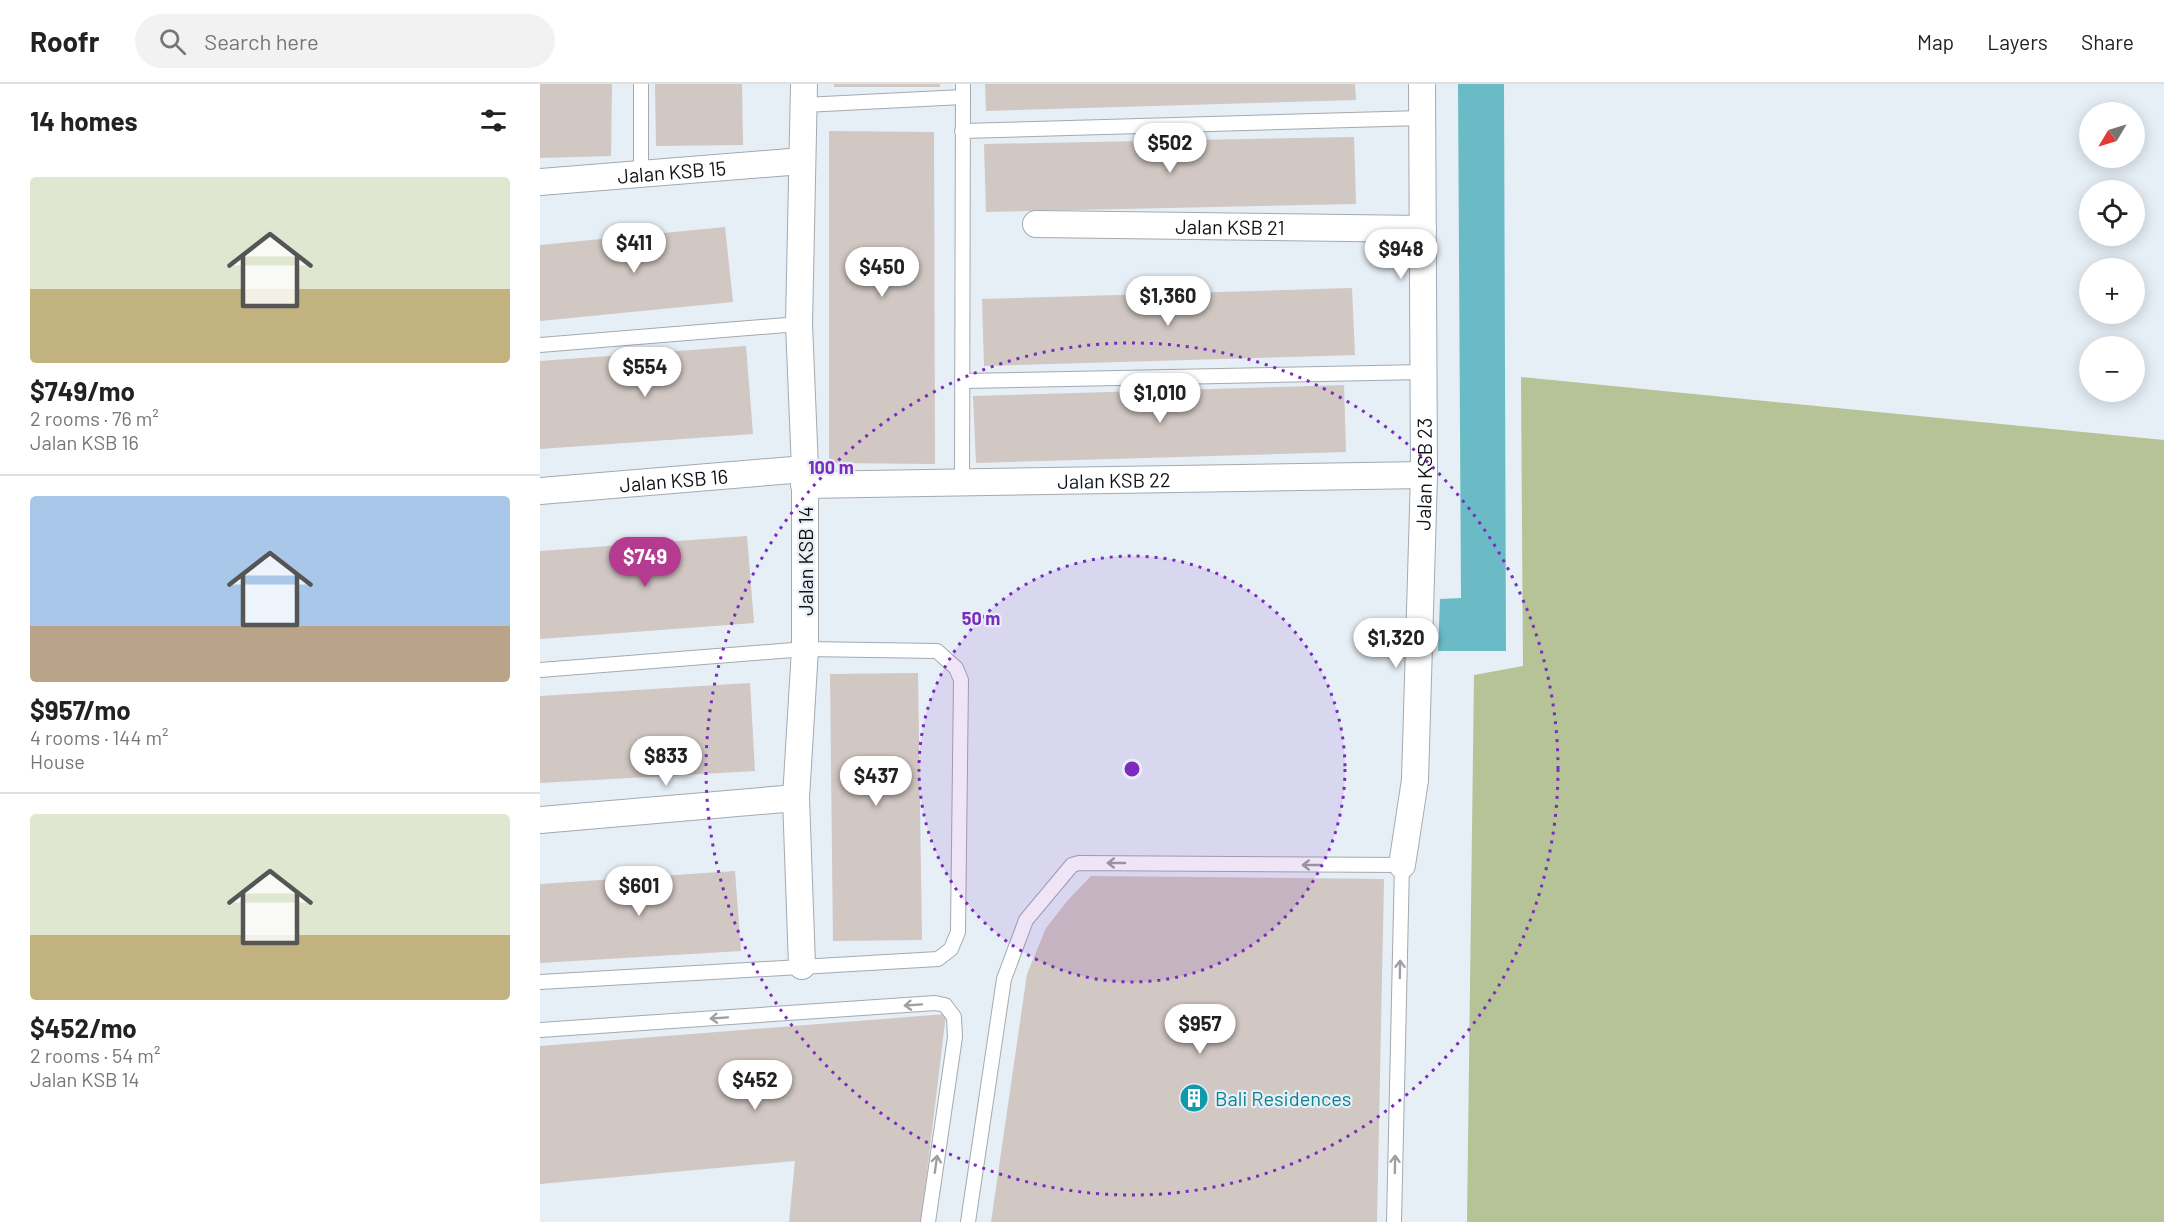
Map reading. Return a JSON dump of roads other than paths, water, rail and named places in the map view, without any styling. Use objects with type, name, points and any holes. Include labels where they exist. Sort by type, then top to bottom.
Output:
[{"type":"street","name":"Jalan KSB 23","points":[[1402,865],[1415,780],[1424,475],[1422,84]]},
{"type":"street","name":"Jalan KSB 14","points":[[802,966],[796,798],[805,649],[804,477],[799,324],[804,95]]},
{"type":"street","name":"Jalan KSB 15","points":[[540,182],[802,161]]},
{"type":"street","name":"Jalan KSB 21","points":[[1036,224],[1423,229]]},
{"type":"street","name":"Jalan KSB 22","points":[[804,477],[962,483],[1424,475]]},
{"type":"street","name":"Jalan KSB 16","points":[[540,491],[804,477]]},
{"type":"street","points":[[540,820],[796,798]]},
{"type":"lane","points":[[641,84],[641,174]]},
{"type":"lane","points":[[804,95],[963,91],[962,483]]},
{"type":"lane","points":[[962,131],[1422,118]]},
{"type":"lane","points":[[540,345],[799,324]]},
{"type":"lane","points":[[962,381],[1424,372]]},
{"type":"lane","points":[[540,670],[805,649],[937,651],[956,668],[961,680],[958,932],[951,949],[938,959],[540,982]]},
{"type":"lane","points":[[968,1222],[1004,979],[1026,920],[1072,865],[1079,863],[1402,865],[1394,1222]]},
{"type":"lane","points":[[540,1030],[935,1003],[945,1005],[954,1017],[955,1037],[928,1222]]},
{"type":"water","points":[[1458,84],[1504,84],[1506,651],[1438,651],[1440,599],[1461,598]]},
{"type":"place","name":"Bali Residences","points":[[1194,1098]]}]
